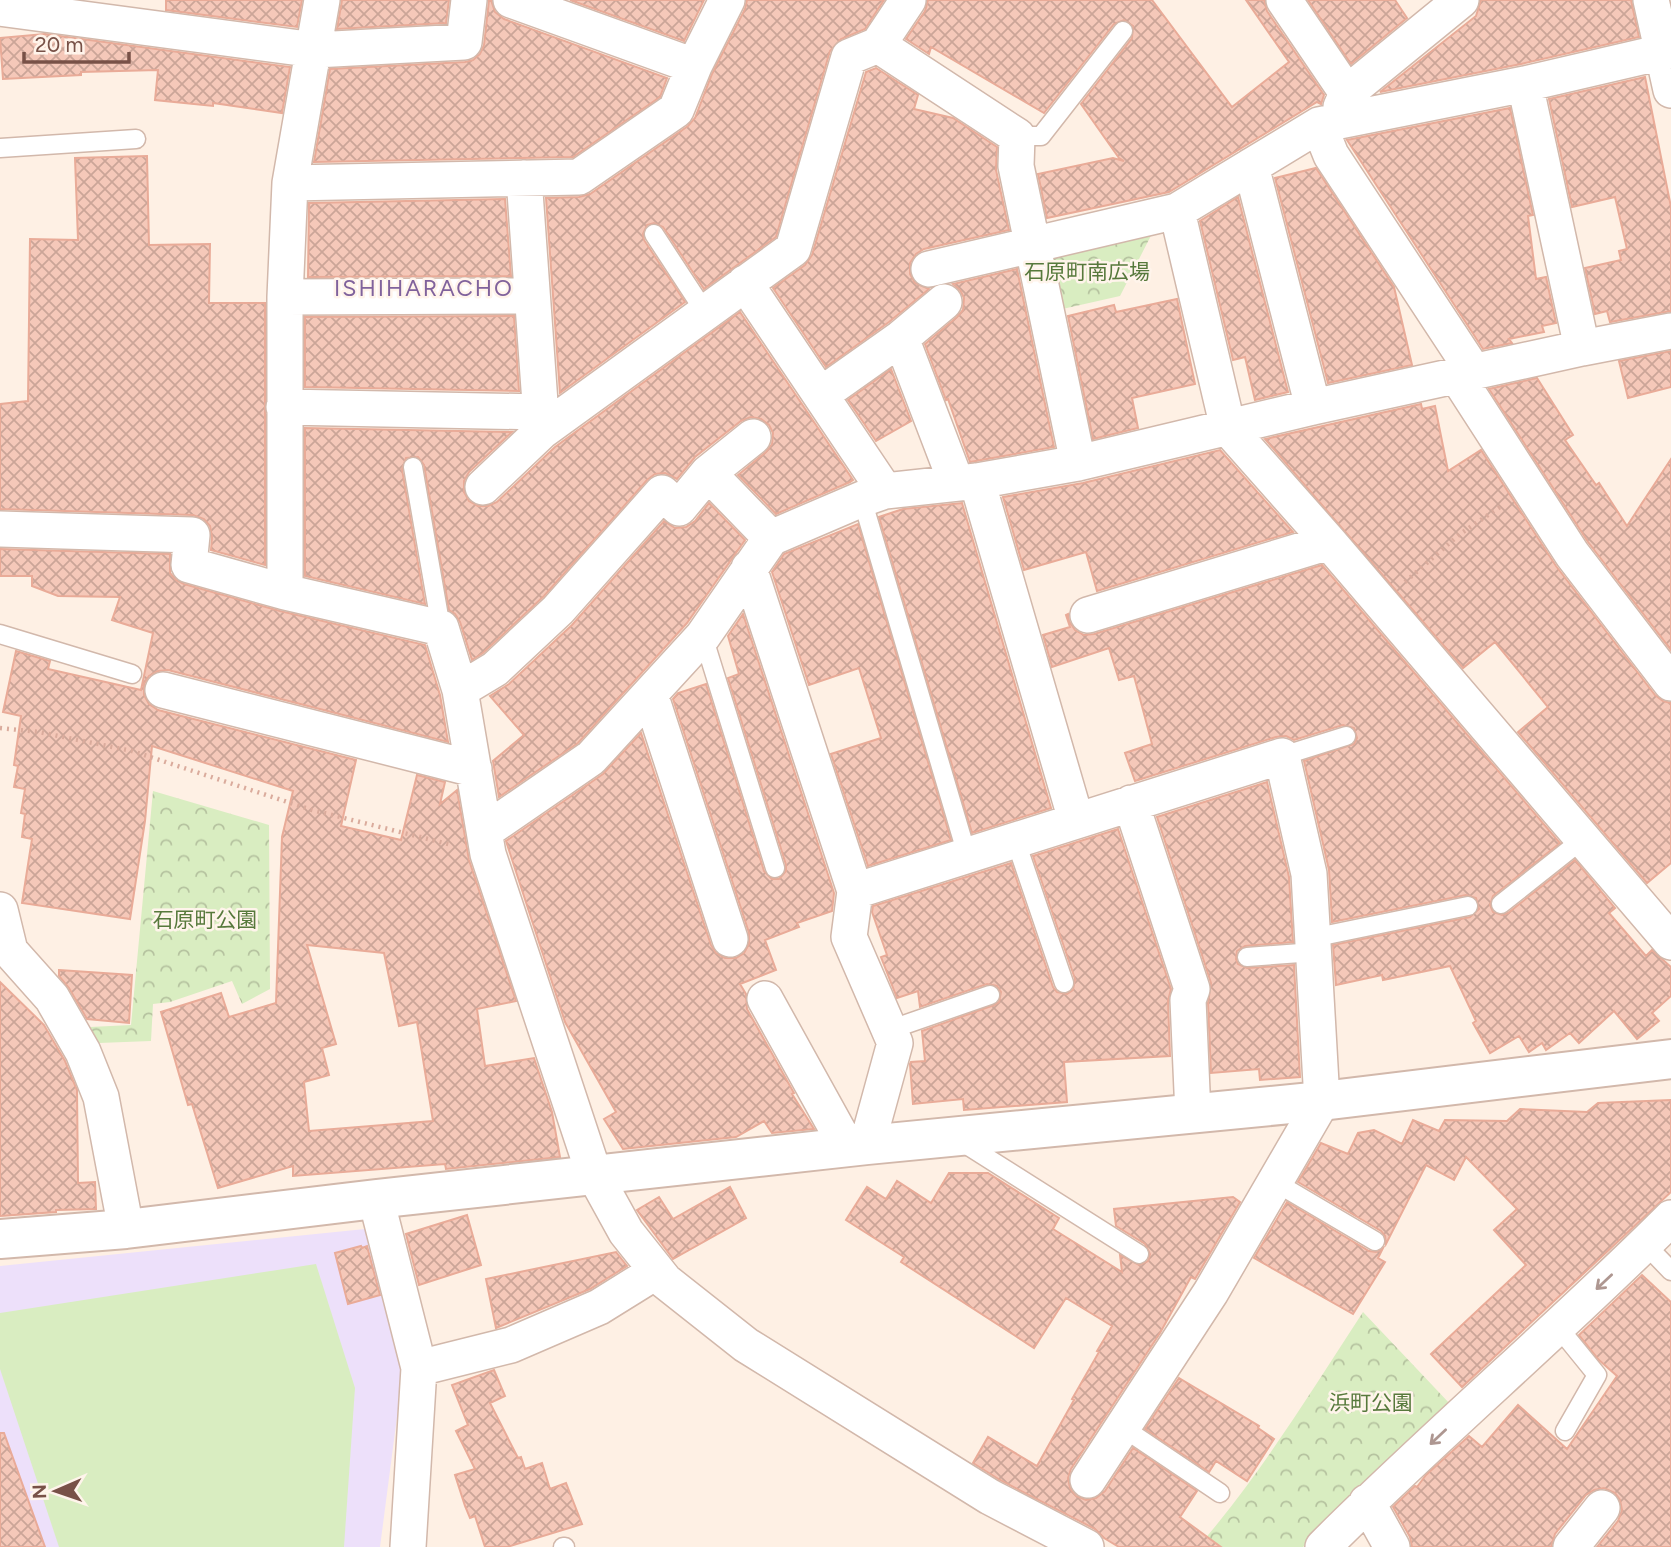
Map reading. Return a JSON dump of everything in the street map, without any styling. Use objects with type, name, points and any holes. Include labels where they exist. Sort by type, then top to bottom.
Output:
[{"type":"street","points":[[285,592],[285,298],[290,183],[322,0]]},
{"type":"street","points":[[0,8],[315,50],[464,42],[469,0]]},
{"type":"street","points":[[511,0],[587,13],[695,66]]},
{"type":"street","points":[[290,183],[579,177],[676,110],[727,0]]},
{"type":"street","points":[[483,487],[542,422],[793,249],[849,58],[878,45],[908,0]]},
{"type":"street","points":[[1284,0],[1335,113],[1331,155],[1466,374],[1530,488],[1572,554],[1671,683]]},
{"type":"street","points":[[929,269],[1177,211],[1335,113],[1461,0]]},
{"type":"street","points":[[1651,0],[1667,51],[1671,90]]},
{"type":"street","points":[[878,45],[1017,136],[1016,166],[1078,463]]},
{"type":"street","points":[[1335,113],[1525,84],[1667,51]]},
{"type":"street","points":[[1525,84],[1582,348]]},
{"type":"street","points":[[1251,166],[1313,407]]},
{"type":"street","points":[[524,178],[542,422]]},
{"type":"street","points":[[1177,211],[1227,428],[1329,542],[1671,942]]},
{"type":"street","points":[[746,283],[822,394],[873,495]]},
{"type":"street","points":[[285,298],[532,296]]},
{"type":"street","points":[[822,394],[901,338],[944,302]]},
{"type":"street","points":[[486,843],[591,758],[703,636],[771,538],[873,495],[1078,463],[1313,407],[1671,331]]},
{"type":"street","points":[[901,338],[967,482],[1076,820]]},
{"type":"street","points":[[284,407],[542,422]]},
{"type":"street","points":[[460,690],[495,669],[558,610],[663,493],[679,508],[708,473],[753,437]]},
{"type":"street","points":[[708,473],[771,538]]},
{"type":"street","points":[[0,529],[192,535],[189,565],[285,592],[442,628],[460,690],[486,843],[594,1174],[626,1231],[665,1281],[746,1345],[990,1497],[1086,1547]]},
{"type":"street","points":[[1088,615],[1329,542]]},
{"type":"street","points":[[749,568],[855,891],[849,937],[895,1043],[857,1146]]},
{"type":"street","points":[[163,690],[474,769]]},
{"type":"street","points":[[650,694],[730,939]]},
{"type":"street","points":[[855,891],[1282,756],[1309,874],[1322,1101],[1211,1292],[1088,1480]]},
{"type":"street","points":[[1131,803],[1192,989],[1188,1000],[1193,1114]]},
{"type":"street","points":[[0,910],[10,951],[52,998],[83,1052],[92,1074],[101,1097],[126,1229]]},
{"type":"street","points":[[765,999],[857,1146]]},
{"type":"street","points":[[0,1238],[126,1229],[594,1174],[1322,1101],[1671,1059]]},
{"type":"street","points":[[376,1199],[419,1368],[408,1547]]},
{"type":"street","points":[[1323,1547],[1367,1502],[1558,1327],[1671,1218]]},
{"type":"street","points":[[419,1368],[511,1345],[600,1307],[657,1271]]},
{"type":"street","points":[[1367,1502],[1392,1547]]},
{"type":"street","points":[[1572,1547],[1602,1508]]},
{"type":"lane","points":[[1017,136],[1041,136],[1123,31]]},
{"type":"lane","points":[[0,148],[136,139]]},
{"type":"lane","points":[[654,234],[705,312]]},
{"type":"lane","points":[[413,467],[442,628]]},
{"type":"lane","points":[[873,495],[967,855]]},
{"type":"lane","points":[[0,634],[132,674]]},
{"type":"lane","points":[[703,636],[775,867]]},
{"type":"lane","points":[[1282,756],[1346,736]]},
{"type":"lane","points":[[1015,839],[1064,983]]},
{"type":"lane","points":[[1501,904],[1583,839]]},
{"type":"lane","points":[[1247,957],[1313,945],[1468,906]]},
{"type":"lane","points":[[889,1030],[990,995]]},
{"type":"lane","points":[[954,1137],[1139,1254]]},
{"type":"lane","points":[[1275,1182],[1375,1241]]},
{"type":"lane","points":[[1645,1244],[1671,1271]]},
{"type":"lane","points":[[1558,1327],[1597,1375],[1565,1430]]},
{"type":"lane","points":[[1122,1427],[1220,1493]]},
{"type":"path","points":[[1381,603],[1460,534],[1530,488]]},
{"type":"path","points":[[0,729],[39,732],[132,751],[312,810],[486,843]]},
{"type":"shaded area","points":[[365,1229],[376,1254],[403,1371],[380,1547],[0,1547],[0,1266]]},
{"type":"green space","name":"石原町南広場","points":[[1158,222],[1120,296],[1058,310],[1048,264],[1055,248]]},
{"type":"green space","name":"石原町公園","points":[[153,791],[269,825],[270,989],[242,1004],[232,981],[170,1002],[153,1004],[151,1041],[99,1043],[90,1027],[131,1025]]},
{"type":"green space","points":[[316,1264],[355,1388],[344,1547],[59,1547],[0,1369],[0,1313]]},
{"type":"green space","name":"浜町公園","points":[[1363,1312],[1451,1405],[1303,1547],[1198,1547],[1264,1462]]},
{"type":"building","points":[[166,0],[302,0],[297,27],[166,10]]},
{"type":"building","points":[[342,0],[449,0],[446,23],[337,29]]},
{"type":"building","points":[[489,0],[495,12],[504,19],[667,78],[660,97],[573,157],[314,162],[330,69],[473,60],[484,45]]},
{"type":"building","points":[[570,0],[704,0],[684,41]]},
{"type":"building","points":[[747,0],[884,0],[865,29],[841,39],[830,51],[776,237],[704,289],[663,227],[654,223],[647,225],[643,234],[644,240],[685,302],[560,393],[546,198],[590,194],[688,126],[695,118],[712,74]]},
{"type":"building","points":[[928,0],[1152,0],[1232,107],[1289,62],[1246,0],[1264,0],[1267,11],[1324,95],[1321,104],[1317,102],[1169,192],[1047,218],[1038,174],[1113,158],[1124,161],[1119,158],[1081,104],[1132,38],[1133,26],[1124,20],[1114,24],[1044,113],[931,47],[929,54],[906,39],[925,11]]},
{"type":"building","points":[[1308,0],[1395,0],[1407,18],[1351,64]]},
{"type":"building","points":[[1481,0],[1631,0],[1639,37],[1380,92],[1476,16]]},
{"type":"building","points":[[45,34],[290,67],[282,113],[213,103],[213,106],[155,100],[158,70],[81,72],[81,75],[3,79],[0,38]]},
{"type":"building","points":[[876,68],[918,95],[914,109],[953,118],[997,147],[996,170],[1009,230],[924,249],[916,254],[910,263],[910,274],[915,283],[929,289],[889,322],[826,367],[773,288],[805,265],[812,255],[866,72]]},
{"type":"building","points":[[1645,77],[1671,207],[1671,311],[1610,322],[1607,311],[1595,314],[1585,268],[1621,260],[1619,251],[1627,249],[1615,197],[1572,207],[1549,99]]},
{"type":"building","points":[[1510,108],[1533,215],[1528,216],[1536,279],[1546,277],[1556,323],[1542,326],[1544,332],[1509,339],[1512,343],[1483,349],[1347,140]]},
{"type":"building","points":[[147,156],[149,245],[210,244],[209,303],[265,303],[265,565],[211,550],[210,526],[204,519],[193,515],[0,509],[0,404],[28,401],[30,239],[78,240],[75,158]]},
{"type":"building","points":[[1316,168],[1394,287],[1412,365],[1328,383],[1275,178]]},
{"type":"building","points":[[1238,197],[1288,392],[1255,400],[1245,357],[1233,360],[1200,221]]},
{"type":"building","points":[[505,199],[511,276],[308,277],[309,203]]},
{"type":"building","points":[[1017,269],[1054,447],[970,462],[925,344],[963,310],[964,298],[953,284]]},
{"type":"building","points":[[1177,299],[1195,384],[1132,398],[1138,428],[1093,439],[1068,316],[1114,305],[1116,312]]},
{"type":"building","points":[[740,312],[853,480],[850,482],[776,514],[738,475],[766,452],[772,444],[773,433],[769,425],[761,419],[751,417],[741,421],[695,457],[677,479],[665,473],[655,474],[647,480],[544,596],[472,660],[460,622],[449,610],[424,465],[418,457],[406,458],[402,469],[425,604],[305,576],[305,428],[512,432],[469,472],[464,481],[464,492],[469,501],[478,506],[488,506],[497,502],[555,447]]},
{"type":"building","points":[[514,316],[519,391],[305,387],[305,317]]},
{"type":"building","points":[[1671,351],[1671,387],[1628,398],[1619,361]]},
{"type":"building","points":[[891,369],[911,421],[876,441],[848,400]]},
{"type":"building","points":[[1537,378],[1573,435],[1565,440],[1596,485],[1599,483],[1627,526],[1671,459],[1671,650],[1588,542],[1489,389]]},
{"type":"building","points":[[1421,404],[1422,409],[1435,406],[1448,471],[1481,450],[1556,566],[1655,695],[1671,703],[1671,863],[1647,883],[1518,732],[1548,707],[1495,642],[1463,668],[1265,439]]},
{"type":"building","points":[[1220,450],[1293,532],[1097,591],[1086,552],[1024,570],[1003,497],[1083,483]]},
{"type":"building","points":[[709,503],[745,540],[687,623],[578,743],[499,797],[493,761],[524,735],[490,696],[509,684],[572,625],[664,521],[675,528],[686,527],[695,521]]},
{"type":"building","points":[[962,503],[1051,808],[972,833],[879,517],[903,509]]},
{"type":"building","points":[[858,524],[951,840],[868,866],[831,754],[881,738],[859,668],[809,685],[772,572],[784,554]]},
{"type":"building","points":[[0,549],[170,554],[170,573],[184,584],[280,611],[425,645],[440,695],[448,742],[168,670],[149,676],[144,684],[144,695],[149,704],[158,710],[356,760],[341,826],[401,840],[417,775],[445,782],[440,804],[457,790],[469,860],[516,1001],[477,1009],[485,1066],[534,1058],[552,1112],[560,1157],[446,1169],[445,1164],[293,1176],[293,1166],[218,1188],[192,1104],[188,1105],[161,1012],[221,993],[229,1017],[276,1003],[282,837],[293,791],[152,746],[145,821],[130,919],[22,903],[32,839],[22,837],[25,814],[21,813],[25,789],[14,787],[18,766],[14,765],[21,716],[3,712],[16,651],[50,661],[48,669],[141,690],[153,633],[112,620],[120,597],[58,596],[32,586],[32,576],[0,576]],"holes":[[[307,945],[384,953],[399,1026],[417,1022],[433,1121],[309,1131],[304,1082],[329,1075],[322,1048],[336,1044]]]},
{"type":"building","points":[[1322,565],[1560,843],[1493,896],[1490,905],[1493,912],[1502,915],[1508,913],[1575,860],[1615,908],[1609,913],[1646,956],[1652,950],[1671,967],[1671,996],[1652,1013],[1659,1021],[1637,1039],[1614,1011],[1579,1043],[1570,1033],[1546,1050],[1542,1043],[1529,1052],[1519,1036],[1490,1053],[1473,1023],[1476,1021],[1450,966],[1383,980],[1382,975],[1336,985],[1333,945],[1470,917],[1479,909],[1476,898],[1466,895],[1332,922],[1329,870],[1304,761],[1354,744],[1357,738],[1354,728],[1343,725],[1294,740],[1286,736],[1276,737],[1135,781],[1125,753],[1152,744],[1134,676],[1119,680],[1109,648],[1052,667],[1043,635],[1070,627],[1066,615],[1068,614],[1075,630],[1084,635],[1094,634]]},
{"type":"building","points":[[743,614],[834,893],[832,911],[797,923],[799,927],[765,940],[776,970],[740,984],[746,994],[747,1009],[794,1093],[792,1094],[814,1129],[772,1133],[764,1121],[736,1137],[623,1149],[604,1119],[616,1112],[565,1022],[506,841],[603,774],[641,733],[711,945],[716,953],[725,958],[736,958],[744,953],[749,944],[749,933],[673,699],[678,693],[706,684],[764,871],[772,879],[779,879],[786,871],[786,865],[728,678],[739,674],[728,636]]},
{"type":"building","points":[[1267,782],[1289,877],[1293,942],[1245,946],[1237,951],[1236,959],[1238,964],[1247,968],[1294,965],[1300,1077],[1260,1080],[1259,1069],[1211,1073],[1208,1003],[1211,983],[1157,817]]},
{"type":"building","points":[[1118,829],[1171,989],[1168,1001],[1170,1056],[1064,1062],[1067,1102],[964,1110],[963,1099],[913,1104],[910,1064],[925,1061],[922,1031],[994,1005],[999,1002],[1001,992],[997,986],[987,984],[920,1007],[918,991],[897,998],[881,957],[887,955],[872,912],[873,906],[1011,863],[1053,987],[1057,992],[1067,994],[1073,990],[1075,979],[1033,856]]},
{"type":"building","points":[[59,970],[132,975],[129,1023],[87,1019],[59,976]]},
{"type":"building","points":[[0,982],[44,1025],[65,1061],[77,1090],[78,1183],[95,1182],[96,1209],[0,1216]]},
{"type":"building","points":[[1671,1100],[1671,1192],[1462,1387],[1431,1354],[1526,1265],[1494,1230],[1517,1209],[1466,1157],[1454,1180],[1426,1165],[1386,1244],[1381,1231],[1298,1182],[1321,1143],[1348,1154],[1358,1133],[1374,1130],[1402,1144],[1413,1120],[1439,1131],[1445,1120],[1507,1121],[1520,1109],[1587,1112],[1598,1103]]},
{"type":"building","points":[[949,1173],[988,1173],[1059,1218],[1053,1229],[1122,1272],[1120,1255],[1139,1265],[1148,1261],[1150,1254],[1145,1244],[1116,1226],[1114,1209],[1233,1197],[1240,1202],[1195,1279],[1191,1277],[1160,1333],[1071,1469],[1068,1478],[1070,1488],[1076,1496],[1086,1500],[1096,1498],[1105,1491],[1133,1448],[1197,1491],[1180,1517],[1221,1547],[1119,1547],[1095,1529],[1000,1480],[973,1463],[988,1437],[1037,1466],[1112,1326],[1066,1298],[1034,1348],[901,1262],[904,1257],[846,1220],[867,1187],[886,1199],[897,1181],[931,1203]]},
{"type":"building","points":[[730,1187],[746,1218],[673,1259],[637,1210],[659,1197],[673,1219]]},
{"type":"building","points":[[1287,1202],[1369,1251],[1376,1252],[1383,1248],[1378,1258],[1385,1262],[1353,1314],[1254,1258]]},
{"type":"building","points":[[467,1215],[481,1265],[419,1285],[406,1234]]},
{"type":"building","points":[[367,1246],[380,1295],[348,1304],[335,1253]]},
{"type":"building","points":[[616,1252],[627,1266],[590,1289],[496,1328],[486,1279]]},
{"type":"building","points":[[1642,1275],[1671,1302],[1671,1547],[1597,1547],[1618,1521],[1622,1510],[1615,1493],[1604,1488],[1586,1495],[1555,1534],[1551,1547],[1412,1547],[1410,1537],[1393,1507],[1469,1436],[1482,1447],[1518,1405],[1567,1449],[1617,1376],[1599,1360],[1579,1335]]},
{"type":"building","points":[[494,1370],[505,1396],[490,1403],[518,1458],[521,1457],[525,1469],[542,1463],[550,1489],[566,1483],[582,1524],[507,1547],[485,1547],[475,1516],[470,1518],[465,1506],[455,1475],[475,1469],[456,1431],[468,1425],[452,1385]]},
{"type":"building","points":[[1179,1378],[1259,1426],[1258,1428],[1274,1439],[1247,1481],[1216,1461],[1209,1472],[1145,1429]]},
{"type":"building","points":[[0,1433],[4,1433],[45,1547],[0,1547]]},
{"type":"district","name":"ISHIHARACHO","points":[[424,288]]}]
